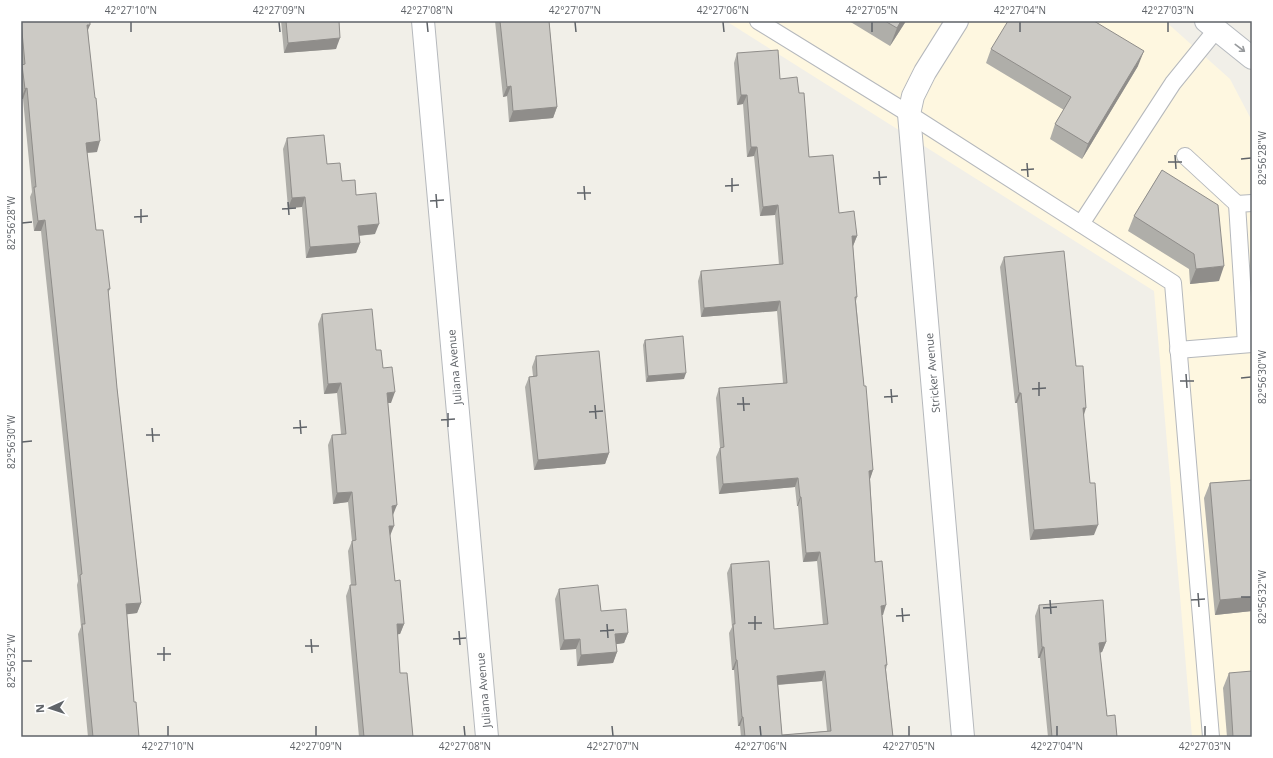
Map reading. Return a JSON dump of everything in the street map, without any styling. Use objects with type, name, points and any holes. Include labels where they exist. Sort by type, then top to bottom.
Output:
[{"type":"street","name":"Juliana Avenue","points":[[423,21],[487,737]]},
{"type":"street","name":"Stricker Avenue","points":[[957,21],[922,78],[913,96],[909,114],[963,737]]},
{"type":"street","points":[[1211,26],[1252,58]]},
{"type":"lane","points":[[758,21],[909,114],[1173,283],[1211,737]]},
{"type":"lane","points":[[1080,224],[1211,26]]},
{"type":"lane","points":[[1178,350],[1249,344],[1244,203],[1185,156]]},
{"type":"shaded area","points":[[726,21],[1165,21],[1230,79],[1252,121],[1252,737],[1192,737],[1154,291]]},
{"type":"building","points":[[21,21],[90,21],[90,25],[87,25],[100,141],[86,143],[96,230],[103,230],[110,289],[108,289],[117,388],[141,603],[126,604],[134,702],[136,702],[139,737],[93,737],[82,624],[85,624],[80,575],[82,574],[45,220],[38,221],[34,187],[36,187],[27,88],[25,89],[22,65],[25,64]]},
{"type":"building","points":[[286,21],[339,21],[340,38],[288,43]]},
{"type":"building","points":[[500,21],[549,21],[557,107],[513,111],[511,86],[507,87]]},
{"type":"building","points":[[885,21],[901,21],[897,28]]},
{"type":"building","points":[[1008,21],[1094,21],[1144,51],[1088,144],[1055,124],[1071,97],[991,49]]},
{"type":"building","points":[[778,50],[780,79],[797,77],[799,93],[804,93],[809,157],[833,155],[839,213],[854,211],[857,236],[852,236],[857,297],[855,297],[864,386],[866,386],[873,470],[869,471],[875,562],[882,561],[886,605],[881,606],[887,665],[885,665],[893,737],[745,737],[733,624],[735,624],[731,564],[769,561],[774,629],[828,624],[820,552],[806,553],[798,478],[723,484],[720,448],[724,447],[719,388],[787,383],[780,301],[704,308],[701,271],[783,264],[778,205],[763,207],[757,147],[751,147],[747,95],[741,95],[737,53]],"holes":[[[825,671],[831,731],[782,735],[777,676]]]},
{"type":"building","points":[[324,135],[327,164],[340,163],[342,181],[355,180],[356,195],[376,193],[379,224],[358,226],[360,243],[310,247],[305,197],[292,198],[287,138]]},
{"type":"building","points":[[1162,170],[1218,205],[1224,266],[1196,269],[1194,254],[1134,216]]},
{"type":"building","points":[[1064,251],[1076,366],[1083,366],[1086,408],[1083,408],[1090,483],[1095,483],[1098,525],[1034,530],[1021,393],[1019,393],[1004,257]]},
{"type":"building","points":[[372,309],[376,350],[381,350],[383,368],[392,367],[395,392],[387,393],[397,505],[392,506],[394,526],[389,526],[395,581],[400,580],[404,624],[397,624],[400,673],[407,673],[413,737],[364,737],[350,585],[356,585],[352,541],[356,540],[352,492],[337,493],[332,435],[346,434],[341,383],[328,384],[322,314]]},
{"type":"building","points":[[683,336],[686,373],[648,376],[645,340]]},
{"type":"building","points":[[599,351],[609,453],[538,460],[529,377],[537,376],[536,356]]},
{"type":"building","points":[[1252,480],[1252,597],[1220,600],[1210,483]]},
{"type":"building","points":[[598,585],[601,611],[626,609],[628,633],[615,634],[617,652],[581,655],[580,639],[564,640],[559,589]]},
{"type":"building","points":[[1103,600],[1106,642],[1099,643],[1107,716],[1115,715],[1117,737],[1052,737],[1039,605]]},
{"type":"building","points":[[1252,671],[1252,737],[1233,737],[1229,673]]}]
